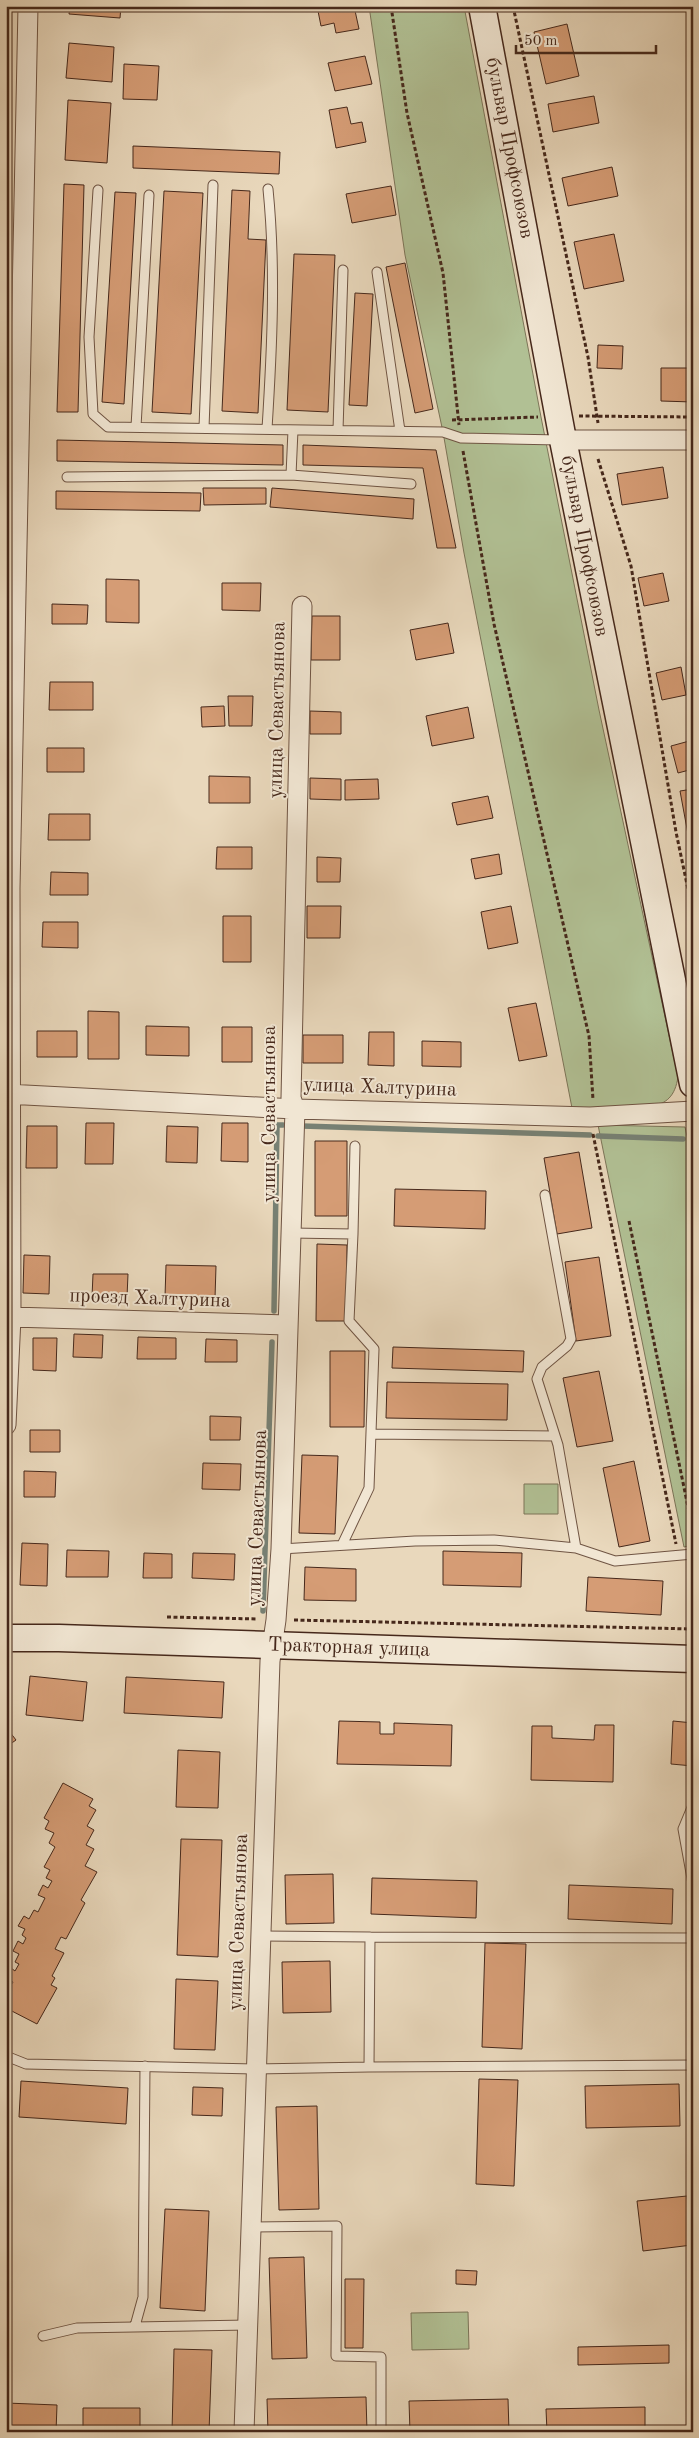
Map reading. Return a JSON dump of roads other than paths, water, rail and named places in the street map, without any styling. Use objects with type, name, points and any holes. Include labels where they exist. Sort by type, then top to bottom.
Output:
[{"type":"main road","name":"бульвар Профсоюзов","points":[[482,6],[563,440],[693,1084]]},
{"type":"main road","name":"Тракторная улица","points":[[6,1638],[690,1656]]},
{"type":"street","points":[[6,1424],[11,1317],[8,888],[12,413],[28,6]]},
{"type":"street","points":[[563,440],[693,440]]},
{"type":"street","name":"улица Севастьянова","points":[[244,2432],[255,2069],[263,1936],[270,1646],[276,1620],[281,1549],[295,1108],[291,1098],[302,606]]},
{"type":"street","name":"улица Халтурина","points":[[8,1094],[295,1108],[590,1117],[693,1111]]},
{"type":"street","name":"проезд Халтурина","points":[[11,1317],[287,1325]]},
{"type":"lane","points":[[204,428],[213,186]]},
{"type":"lane","points":[[267,429],[272,347],[273,240],[268,189]]},
{"type":"lane","points":[[98,190],[89,338],[93,414],[108,427],[443,432],[460,438],[563,440]]},
{"type":"lane","points":[[136,427],[149,195]]},
{"type":"lane","points":[[338,430],[343,270]]},
{"type":"lane","points":[[377,272],[400,431]]},
{"type":"lane","points":[[291,475],[293,430]]},
{"type":"lane","points":[[67,477],[291,475],[411,484]]},
{"type":"lane","points":[[342,1545],[369,1488],[374,1349],[349,1321],[355,1146]]},
{"type":"lane","points":[[544,1195],[571,1339],[567,1346],[542,1367],[537,1379],[555,1436],[576,1548]]},
{"type":"lane","points":[[291,1233],[353,1234]]},
{"type":"lane","points":[[371,1434],[555,1436]]},
{"type":"lane","points":[[281,1549],[494,1540],[576,1548],[615,1561],[693,1554]]},
{"type":"lane","points":[[693,1805],[683,1829],[693,1884]]},
{"type":"lane","points":[[263,1936],[370,1938],[693,1938]]},
{"type":"lane","points":[[369,2067],[370,1938]]},
{"type":"lane","points":[[6,2056],[26,2064],[255,2069],[693,2065]]},
{"type":"lane","points":[[135,2326],[143,2296],[145,2066]]},
{"type":"lane","points":[[250,2227],[337,2226],[336,2356],[381,2357],[381,2432]]},
{"type":"lane","points":[[43,2336],[77,2328],[248,2325]]},
{"type":"waterway","points":[[274,1311],[277,1125],[283,1125]]},
{"type":"waterway","points":[[302,1126],[590,1135]]},
{"type":"waterway","points":[[598,1136],[683,1139]]},
{"type":"waterway","points":[[263,1611],[272,1342]]}]
